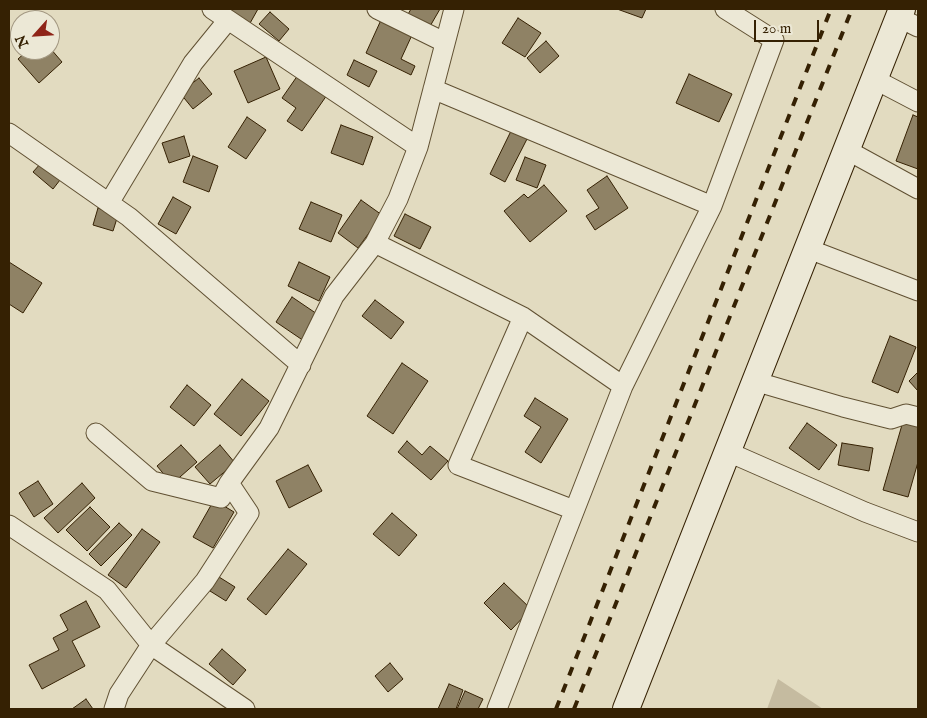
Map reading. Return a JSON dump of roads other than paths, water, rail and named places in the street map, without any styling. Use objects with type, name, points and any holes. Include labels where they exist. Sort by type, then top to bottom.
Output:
[{"type":"main road","points":[[626,709],[845,149],[874,79],[906,18]]},
{"type":"street","points":[[212,9],[418,147]]},
{"type":"street","points":[[377,9],[444,42]]},
{"type":"street","points":[[96,433],[152,481],[222,498],[229,483],[269,428],[334,296],[375,243],[398,199],[418,147],[454,9]]},
{"type":"street","points":[[497,709],[623,386],[712,206],[774,40],[725,9]]},
{"type":"street","points":[[109,203],[193,62],[228,20]]},
{"type":"street","points":[[874,79],[918,102]]},
{"type":"street","points":[[433,89],[712,206]]},
{"type":"street","points":[[9,133],[129,217],[301,365]]},
{"type":"street","points":[[845,149],[918,189]]},
{"type":"street","points":[[375,243],[523,318],[623,386]]},
{"type":"street","points":[[806,248],[918,291]]},
{"type":"street","points":[[523,318],[458,466],[574,510]]},
{"type":"street","points":[[754,381],[843,407],[891,418],[906,414],[918,417]]},
{"type":"street","points":[[726,451],[864,512],[918,532]]},
{"type":"street","points":[[114,709],[119,694],[151,644],[205,581],[249,513],[229,483]]},
{"type":"street","points":[[9,525],[107,590],[151,644],[245,709]]},
{"type":"railway","points":[[556,709],[831,9]]},
{"type":"railway","points":[[574,709],[852,9]]}]
